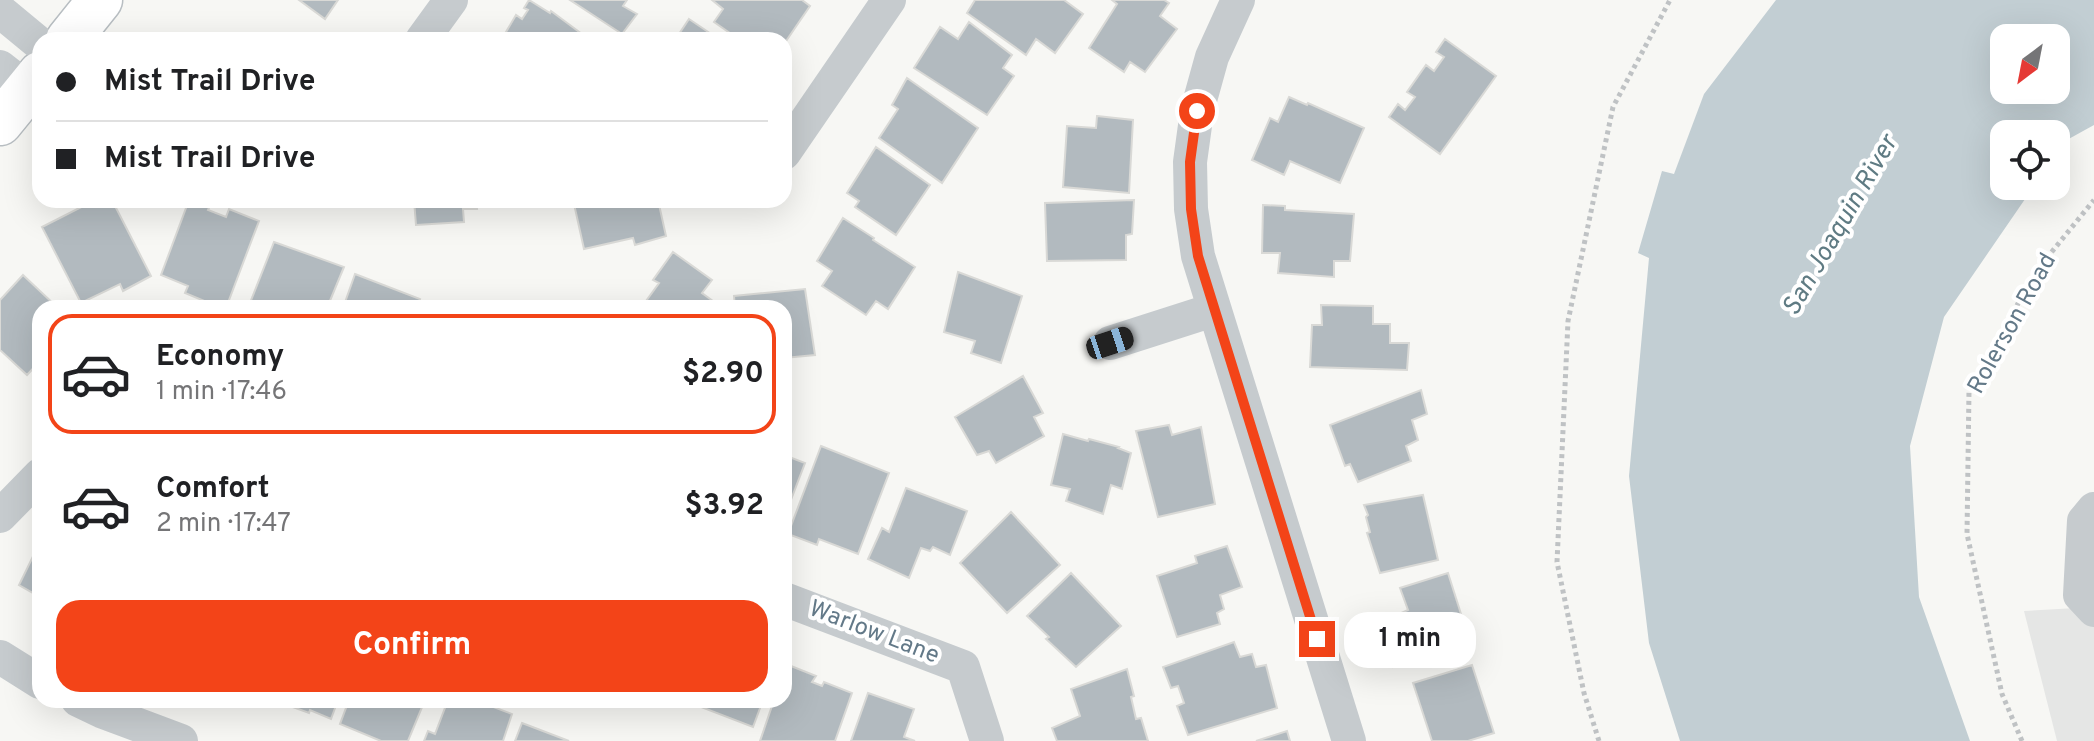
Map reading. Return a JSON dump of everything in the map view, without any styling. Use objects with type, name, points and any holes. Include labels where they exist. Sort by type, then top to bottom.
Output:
[{"type":"street","points":[[74,32],[100,0]]},
{"type":"street","points":[[428,32],[451,0]]},
{"type":"street","points":[[792,141],[889,0]]},
{"type":"street","points":[[1238,0],[1208,71],[1197,111],[1190,162],[1191,209],[1198,256],[1349,741]]},
{"type":"street","points":[[0,11],[32,37]]},
{"type":"street","points":[[0,123],[23,77]]},
{"type":"street","points":[[1110,343],[1213,310]]},
{"type":"street","points":[[0,516],[32,483]]},
{"type":"street","points":[[2094,509],[2084,521],[2080,595],[2094,610]]},
{"type":"street","name":"Warlow Lane","points":[[792,602],[963,667],[987,741]]},
{"type":"street","points":[[0,657],[32,677]]},
{"type":"street","points":[[95,708],[181,741]]},
{"type":"path","points":[[1599,741],[1584,693],[1557,562],[1568,321],[1613,107],[1670,0]]},
{"type":"path","name":"Rolerson Road","points":[[2022,741],[2002,694],[1967,534],[1969,390],[2037,270],[2094,200]]},
{"type":"shaded area","points":[[2094,607],[2094,741],[2057,741],[2024,611]]},
{"type":"water","name":"San Joaquin River","points":[[1776,0],[2094,0],[2094,125],[2070,138],[2070,120],[1990,120],[1990,200],[2024,200],[1944,317],[1910,446],[1919,597],[1970,741],[1680,741],[1649,643],[1629,476],[1649,258],[1638,253],[1662,171],[1674,174],[1704,94]]},
{"type":"building","points":[[299,0],[338,0],[325,19]]},
{"type":"building","points":[[529,0],[551,11],[579,32],[506,32],[516,15],[522,19],[528,10],[524,8]]},
{"type":"building","points":[[570,0],[627,0],[623,6],[637,14],[624,32]]},
{"type":"building","points":[[712,0],[802,0],[810,6],[792,32],[728,32],[714,22],[723,9]]},
{"type":"building","points":[[975,0],[1064,0],[1083,14],[1055,53],[1036,39],[1026,55],[967,13]]},
{"type":"building","points":[[1112,0],[1164,0],[1169,3],[1160,16],[1177,29],[1145,72],[1130,62],[1124,72],[1089,48],[1117,4]]},
{"type":"building","points":[[689,19],[708,32],[680,32]]},
{"type":"building","points":[[969,22],[1012,55],[1003,68],[1014,76],[987,115],[914,68],[940,27],[958,39]]},
{"type":"building","points":[[1445,39],[1496,76],[1440,154],[1389,117],[1398,104],[1405,110],[1415,97],[1407,92],[1426,65],[1434,71],[1444,57],[1436,52]]},
{"type":"building","points":[[907,78],[978,128],[942,183],[879,138],[898,109],[892,105]]},
{"type":"building","points":[[1289,97],[1364,128],[1340,183],[1290,161],[1284,175],[1252,160],[1270,118],[1278,122]]},
{"type":"building","points":[[1097,116],[1133,120],[1129,193],[1063,187],[1067,126],[1096,128]]},
{"type":"building","points":[[876,147],[930,185],[896,235],[855,207],[859,201],[847,193]]},
{"type":"building","points":[[1134,200],[1132,234],[1126,235],[1126,260],[1047,261],[1045,203]]},
{"type":"building","points":[[1263,205],[1285,206],[1285,210],[1354,214],[1350,261],[1334,261],[1334,277],[1278,273],[1280,253],[1262,253]]},
{"type":"building","points":[[79,208],[116,208],[151,276],[123,291],[120,284],[87,300],[79,300],[42,227]]},
{"type":"building","points":[[186,208],[209,208],[226,217],[229,209],[259,221],[229,300],[202,300],[185,293],[188,286],[161,275]]},
{"type":"building","points":[[415,208],[477,208],[463,209],[464,222],[416,225]]},
{"type":"building","points":[[575,208],[660,208],[666,236],[635,245],[633,238],[584,249]]},
{"type":"building","points":[[843,218],[915,267],[888,309],[876,301],[866,315],[822,286],[832,271],[817,261]]},
{"type":"building","points":[[274,242],[344,267],[330,300],[251,300]]},
{"type":"building","points":[[673,252],[712,280],[702,293],[712,300],[647,300],[659,283],[653,280]]},
{"type":"building","points":[[958,272],[1022,296],[1001,363],[971,353],[975,341],[944,332]]},
{"type":"building","points":[[355,274],[420,299],[420,300],[346,300]]},
{"type":"building","points":[[23,275],[50,300],[32,300],[32,370],[27,375],[0,350],[0,300]]},
{"type":"building","points":[[805,289],[815,355],[792,357],[792,300],[734,300],[734,296]]},
{"type":"building","points":[[1321,305],[1373,306],[1373,324],[1390,324],[1390,343],[1409,343],[1407,370],[1310,367],[1312,325],[1322,325]]},
{"type":"building","points":[[1023,376],[1043,413],[1034,417],[1044,436],[996,463],[989,451],[977,455],[955,417]]},
{"type":"building","points":[[1421,390],[1427,414],[1412,420],[1418,440],[1406,446],[1411,461],[1358,482],[1350,464],[1345,466],[1330,425]]},
{"type":"building","points":[[1169,425],[1172,435],[1201,427],[1215,504],[1158,517],[1136,431]]},
{"type":"building","points":[[1063,434],[1119,447],[1131,453],[1122,489],[1111,485],[1103,514],[1066,501],[1070,489],[1051,485]]},
{"type":"building","points":[[821,446],[889,473],[858,554],[819,539],[817,545],[792,536],[792,523]]},
{"type":"building","points":[[792,458],[805,463],[792,497]]},
{"type":"building","points":[[906,488],[967,511],[950,555],[933,547],[930,551],[921,548],[909,578],[868,559],[882,528],[889,532]]},
{"type":"building","points":[[1423,495],[1438,560],[1380,573],[1367,533],[1370,532],[1364,505]]},
{"type":"building","points":[[1011,512],[1060,565],[1007,613],[960,563]]},
{"type":"building","points":[[1227,546],[1242,587],[1220,595],[1224,609],[1217,613],[1220,624],[1177,637],[1157,576],[1197,563],[1195,556]]},
{"type":"building","points":[[32,558],[32,592],[19,585]]},
{"type":"building","points":[[1071,573],[1121,626],[1076,667],[1027,616]]},
{"type":"building","points":[[1448,573],[1468,636],[1423,649],[1426,657],[1393,667],[1379,623],[1408,610],[1400,588]]},
{"type":"building","points":[[1234,642],[1240,657],[1252,654],[1256,667],[1266,665],[1277,708],[1188,735],[1177,706],[1184,703],[1178,686],[1171,688],[1163,667]]},
{"type":"building","points":[[1472,665],[1494,733],[1468,741],[1432,741],[1413,683]]},
{"type":"building","points":[[792,666],[816,676],[812,682],[822,686],[824,682],[852,693],[835,741],[760,741],[771,708],[792,708]]},
{"type":"building","points":[[1127,669],[1136,719],[1141,718],[1148,741],[1057,741],[1052,728],[1080,716],[1071,689]]},
{"type":"building","points":[[868,693],[914,709],[904,737],[915,741],[851,741]]},
{"type":"building","points":[[295,708],[335,708],[331,719],[310,710],[309,713]]},
{"type":"building","points":[[346,708],[422,708],[408,741],[381,741],[340,724]]},
{"type":"building","points":[[445,708],[496,708],[512,714],[503,741],[424,741],[428,731],[435,734]]},
{"type":"building","points":[[704,708],[760,708],[753,727]]},
{"type":"building","points":[[522,723],[569,741],[515,741]]},
{"type":"building","points":[[1287,731],[1290,741],[1256,741]]},
{"type":"route","points":[[1197,111],[1190,162],[1191,209],[1198,256],[1317,639]]}]
